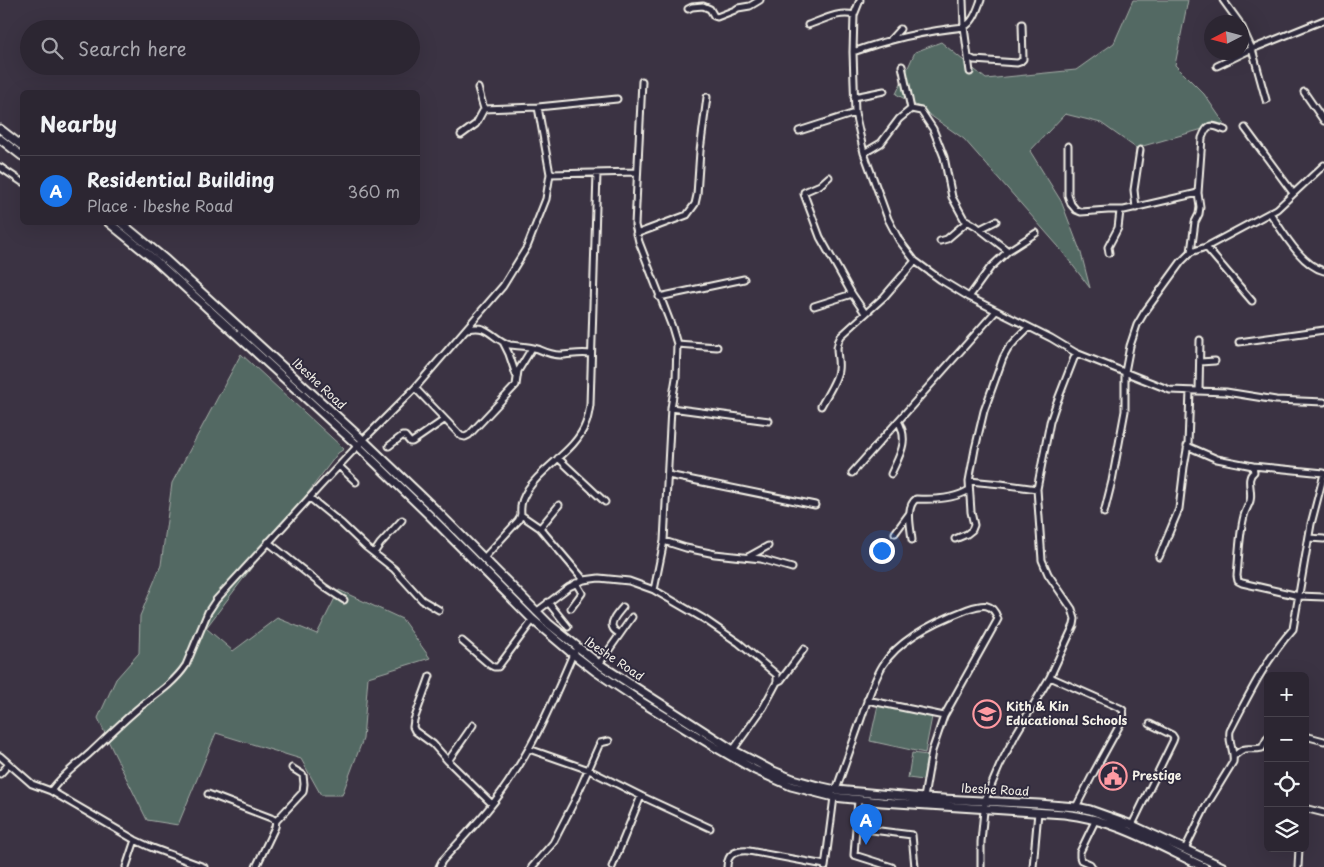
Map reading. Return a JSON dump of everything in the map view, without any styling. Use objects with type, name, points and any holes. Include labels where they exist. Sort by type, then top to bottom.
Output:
[{"type":"main road","points":[[0,129],[20,144]]},
{"type":"main road","points":[[0,139],[20,154]]},
{"type":"main road","name":"Ibeshe Road","points":[[112,225],[156,261],[435,510],[595,671],[715,748],[755,770],[791,786],[858,800],[1076,807],[1090,810],[1132,825],[1223,867]]},
{"type":"main road","name":"Ibeshe Road","points":[[124,225],[166,260],[360,443],[533,620],[575,651],[599,664],[733,750],[771,770],[818,786],[835,794],[924,798],[1079,815],[1127,831],[1204,867]]},
{"type":"street","points":[[688,9],[703,6],[710,9],[714,16],[717,17],[738,8],[750,6],[760,0]]},
{"type":"street","points":[[860,0],[854,16],[855,113],[864,153],[888,219],[915,261],[969,297],[1076,353],[1170,390],[1226,392],[1276,400],[1324,402]]},
{"type":"street","points":[[963,0],[964,27],[970,72]]},
{"type":"street","points":[[853,52],[890,40],[928,31],[964,27],[973,20],[981,0]]},
{"type":"street","points":[[1223,0],[1234,15]]},
{"type":"street","points":[[808,24],[840,14],[854,16]]},
{"type":"street","points":[[1217,66],[1252,49],[1324,20]]},
{"type":"street","points":[[968,57],[974,60],[1020,62],[1023,59],[1022,24]]},
{"type":"street","points":[[890,40],[900,29]]},
{"type":"street","points":[[1249,42],[1266,100]]},
{"type":"street","points":[[902,66],[911,109]]},
{"type":"street","points":[[642,81],[636,234],[677,344],[664,541],[654,590]]},
{"type":"street","points":[[461,136],[476,124],[484,109],[478,88]]},
{"type":"street","points":[[854,97],[884,91]]},
{"type":"street","points":[[1304,92],[1324,121]]},
{"type":"street","points":[[636,234],[686,215],[695,204],[707,97]]},
{"type":"street","points":[[484,109],[538,107],[617,100]]},
{"type":"street","points":[[52,791],[60,780],[122,722],[181,672],[186,665],[208,612],[216,600],[360,443],[415,388],[503,286],[527,247],[546,199],[550,174],[538,107]]},
{"type":"street","points":[[864,153],[881,144],[900,119],[911,109],[922,111],[933,129],[944,157],[952,197],[964,219],[1008,251]]},
{"type":"street","points":[[799,131],[855,113]]},
{"type":"street","points":[[1191,252],[1195,222],[1200,214],[1198,193],[1202,138],[1208,126],[1225,130]]},
{"type":"street","points":[[1245,128],[1293,193]]},
{"type":"street","points":[[1068,146],[1068,194],[1071,204],[1076,210],[1081,212],[1120,211],[1198,193]]},
{"type":"street","points":[[1136,208],[1134,190],[1140,150]]},
{"type":"street","points":[[0,167],[20,181]]},
{"type":"street","points":[[1104,513],[1125,411],[1125,372],[1130,346],[1137,325],[1144,313],[1181,262],[1191,252],[1206,247],[1270,213],[1323,168]]},
{"type":"street","points":[[483,558],[522,515],[521,507],[528,489],[580,436],[586,423],[590,404],[597,172]]},
{"type":"street","points":[[550,174],[637,172]]},
{"type":"street","points":[[829,177],[820,185],[804,192],[804,194],[820,237],[852,294],[865,313]]},
{"type":"street","points":[[1109,253],[1108,247],[1118,228],[1120,211]]},
{"type":"street","points":[[1270,213],[1294,248],[1312,266],[1324,271]]},
{"type":"street","points":[[940,241],[947,239],[968,221]]},
{"type":"street","points":[[980,229],[996,221]]},
{"type":"street","points":[[969,297],[990,268],[1008,251],[1036,233]]},
{"type":"street","points":[[1206,247],[1252,301]]},
{"type":"street","points":[[821,406],[837,375],[837,343],[841,336],[899,282],[915,261]]},
{"type":"street","points":[[660,297],[744,279]]},
{"type":"street","points":[[814,306],[852,294]]},
{"type":"street","points":[[852,473],[996,311]]},
{"type":"street","points":[[955,539],[967,534],[974,525],[969,481],[984,411],[1003,358],[1014,342],[1029,328]]},
{"type":"street","points":[[467,329],[482,329],[508,344],[538,349],[547,354],[569,355],[582,352],[591,354]]},
{"type":"street","points":[[1239,342],[1324,330]]},
{"type":"street","points":[[1199,391],[1200,340]]},
{"type":"street","points":[[503,342],[517,378]]},
{"type":"street","points":[[677,344],[717,347]]},
{"type":"street","points":[[415,388],[444,420],[461,436],[465,437],[516,385],[518,371],[532,348]]},
{"type":"street","points":[[981,867],[981,842],[985,804],[1000,765],[1050,678],[1074,625],[1075,619],[1072,609],[1048,574],[1042,560],[1037,489],[1050,422],[1076,353]]},
{"type":"street","points":[[1200,362],[1215,361]]},
{"type":"street","points":[[1159,557],[1179,509],[1187,446],[1190,391]]},
{"type":"street","points":[[672,408],[769,421]]},
{"type":"street","points":[[389,446],[402,436],[405,436],[412,442],[444,420]]},
{"type":"street","points":[[890,474],[903,447],[902,428],[898,422]]},
{"type":"street","points":[[1185,849],[1205,808],[1233,762],[1234,756],[1228,738],[1230,731],[1258,677],[1283,640],[1293,629],[1314,510],[1324,473],[1253,466],[1217,459],[1187,446]]},
{"type":"street","points":[[558,458],[605,502]]},
{"type":"street","points":[[339,466],[356,482]]},
{"type":"street","points":[[1253,466],[1254,472],[1250,474],[1249,478],[1250,501],[1244,516],[1240,542],[1238,581],[1299,596],[1324,597]]},
{"type":"street","points":[[668,475],[814,505]]},
{"type":"street","points":[[969,481],[1037,489]]},
{"type":"street","points":[[912,540],[910,514],[913,501],[916,498],[926,500],[952,497],[969,490]]},
{"type":"street","points":[[310,498],[394,569],[422,600],[439,610]]},
{"type":"street","points":[[540,528],[559,505]]},
{"type":"street","points":[[895,533],[910,514]]},
{"type":"street","points":[[522,515],[540,528],[584,580]]},
{"type":"street","points":[[374,553],[402,520]]},
{"type":"street","points":[[1309,538],[1324,539]]},
{"type":"street","points":[[664,541],[715,554],[768,560],[792,568]]},
{"type":"street","points":[[268,542],[324,587],[344,600]]},
{"type":"street","points":[[748,557],[768,546]]},
{"type":"street","points":[[536,612],[576,583],[584,580],[599,578],[629,581],[654,590],[724,632],[777,675],[777,682]]},
{"type":"street","points":[[570,608],[582,593],[576,583]]},
{"type":"street","points":[[548,602],[568,627]]},
{"type":"street","points":[[726,867],[730,855],[739,850],[801,864],[825,866],[835,794],[867,700],[884,664],[909,639],[945,618],[971,608],[983,605],[988,606],[993,609],[998,619],[944,716],[932,751],[924,798]]},
{"type":"street","points":[[620,634],[612,626],[613,621],[623,607]]},
{"type":"street","points":[[599,664],[632,617]]},
{"type":"street","points":[[462,640],[490,665],[498,667],[533,620]]},
{"type":"street","points":[[733,750],[762,708],[777,682],[781,680],[804,649]]},
{"type":"street","points":[[439,867],[513,776],[543,723],[575,651]]},
{"type":"street","points":[[430,676],[414,720],[413,726],[415,731],[433,744],[492,804]]},
{"type":"street","points":[[1050,678],[1120,708],[1124,714],[1076,807]]},
{"type":"street","points":[[867,700],[944,716]]},
{"type":"street","points":[[1132,825],[1174,738],[1172,734],[1150,724]]},
{"type":"street","points":[[448,761],[473,725]]},
{"type":"street","points":[[1309,737],[1324,741]]},
{"type":"street","points":[[532,867],[553,843],[600,744],[609,741]]},
{"type":"street","points":[[1234,756],[1247,747],[1256,749],[1262,748],[1264,744]]},
{"type":"street","points":[[529,749],[589,770],[710,828]]},
{"type":"street","points":[[0,756],[32,784],[52,791],[135,840],[204,867]]},
{"type":"street","points":[[0,774],[9,764]]},
{"type":"street","points":[[256,867],[276,821],[303,792],[303,775],[292,768]]},
{"type":"street","points":[[208,794],[276,821]]},
{"type":"street","points":[[612,867],[640,796]]},
{"type":"street","points":[[858,800],[854,855],[892,867]]},
{"type":"street","points":[[1309,809],[1324,813]]},
{"type":"street","points":[[1034,867],[1038,812]]},
{"type":"street","points":[[1092,867],[1081,860],[1080,852],[1096,820]]},
{"type":"street","points":[[856,828],[912,835],[915,867]]},
{"type":"street","points":[[126,867],[135,840]]},
{"type":"street","points":[[1298,867],[1299,852]]},
{"type":"green space","points":[[1133,0],[1188,0],[1175,65],[1204,94],[1224,123],[1136,148],[1101,123],[1065,114],[1030,151],[1061,201],[1081,253],[1090,288],[1058,246],[964,139],[917,106],[896,94],[915,52],[941,42],[986,79],[1076,70],[1114,43]]},
{"type":"green space","points":[[241,354],[344,449],[338,453],[206,628],[233,651],[277,618],[317,634],[339,590],[402,619],[430,658],[368,677],[363,739],[342,795],[321,795],[301,759],[216,733],[178,825],[147,820],[98,718],[116,679],[139,653],[140,616],[161,565],[172,483]]},
{"type":"green space","points":[[878,705],[932,717],[925,753],[870,741]]},
{"type":"green space","points":[[912,753],[927,755],[923,780],[908,778]]},
{"type":"place","name":"Kith & Kin Educational Schools","points":[[987,714]]},
{"type":"place","name":"Prestige","points":[[1113,776]]},
{"type":"place","name":"Residential Building","points":[[866,845]]}]
